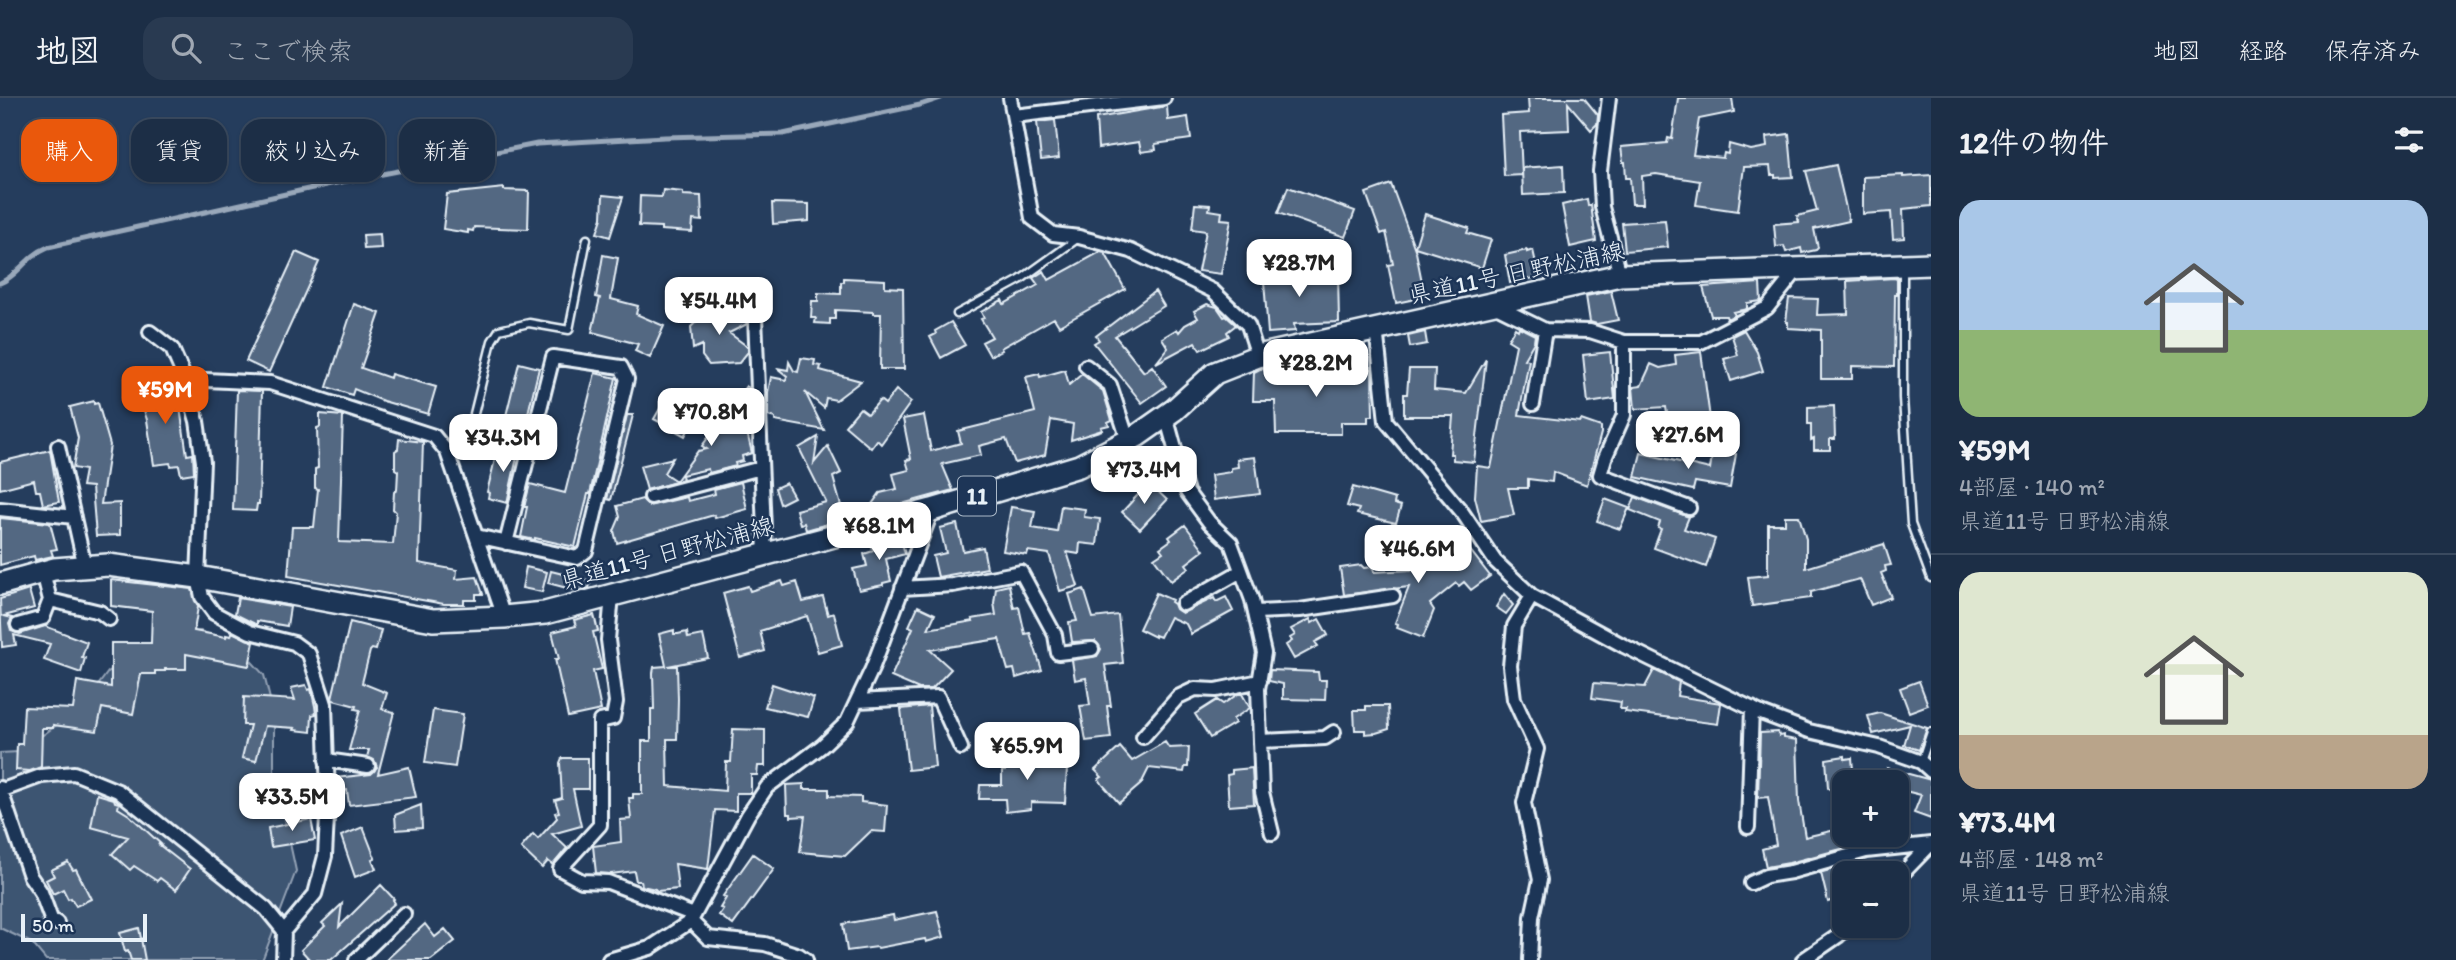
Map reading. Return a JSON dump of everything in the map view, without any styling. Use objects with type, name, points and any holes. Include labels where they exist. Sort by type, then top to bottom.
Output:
[{"type":"main road","name":"県道11号 日野松浦線","points":[[0,584],[54,569],[108,565],[198,577],[433,620],[545,613],[932,510],[1079,466],[1166,416],[1214,373],[1258,356],[1620,275],[1931,264]]},
{"type":"street","points":[[1010,98],[1032,218],[1053,234],[1079,237],[1131,251],[1213,290],[1248,325],[1258,356]]},
{"type":"street","points":[[1014,116],[1164,98]]},
{"type":"street","points":[[1609,98],[1600,171],[1602,207],[1620,275]]},
{"type":"street","points":[[1491,303],[1545,330],[1590,331],[1623,342],[1701,342],[1767,308],[1798,269]]},
{"type":"street","points":[[750,298],[755,317],[765,554]]},
{"type":"street","points":[[1377,328],[1386,421],[1462,512],[1495,561],[1532,596],[1624,646],[1752,708],[1809,731],[1879,747],[1926,767]]},
{"type":"street","points":[[1533,404],[1545,330]]},
{"type":"street","points":[[150,332],[172,349],[185,379],[197,421],[203,462],[198,577],[202,597],[214,614],[250,632],[294,643],[309,654],[325,704],[328,798],[325,856],[315,894],[284,931],[283,960]]},
{"type":"street","points":[[1623,342],[1625,415],[1605,458],[1601,475],[1689,508]]},
{"type":"street","points":[[476,536],[506,543],[577,558],[586,551],[627,379],[621,367],[553,357],[506,543]]},
{"type":"street","points":[[1086,366],[1110,384],[1128,440]]},
{"type":"street","points":[[185,379],[270,383],[434,436],[447,452],[504,617]]},
{"type":"street","points":[[1166,416],[1187,492],[1209,522],[1231,543],[1255,612],[1264,653],[1260,681],[1262,792],[1272,833]]},
{"type":"street","points":[[58,446],[85,567]]},
{"type":"street","points":[[651,497],[761,468]]},
{"type":"street","points":[[0,509],[74,517]]},
{"type":"street","points":[[609,960],[650,948],[692,918],[748,815],[767,788],[822,746],[847,722],[932,510]]},
{"type":"street","points":[[1183,604],[1241,571]]},
{"type":"street","points":[[18,625],[43,618],[50,600],[43,572]]},
{"type":"street","points":[[902,588],[953,585],[1021,572],[1055,635],[1058,653],[1092,649]]},
{"type":"street","points":[[612,595],[608,640],[616,702],[613,718],[600,721],[600,825],[560,869],[582,881],[608,882],[692,918],[708,938],[765,944],[799,955],[806,960]]},
{"type":"street","points":[[1255,612],[1300,610],[1393,596]]},
{"type":"street","points":[[1530,960],[1532,917],[1540,880],[1524,803],[1537,749],[1514,699],[1510,666],[1514,626],[1532,596]]},
{"type":"street","points":[[50,600],[100,612],[109,619]]},
{"type":"street","points":[[1143,737],[1178,697],[1195,689],[1216,690],[1260,681]]},
{"type":"street","points":[[857,701],[938,697],[961,748]]},
{"type":"street","points":[[1748,827],[1752,708]]},
{"type":"street","points":[[1260,741],[1325,738],[1334,732]]},
{"type":"street","points":[[326,760],[368,766]]},
{"type":"street","points":[[57,923],[51,919],[41,892],[30,876],[0,790],[41,776],[74,774],[118,791],[266,909],[284,931]]},
{"type":"street","points":[[1909,867],[1931,844]]},
{"type":"street","points":[[1751,883],[1766,876],[1791,872],[1866,851],[1931,844]]},
{"type":"street","points":[[356,960],[404,914]]},
{"type":"street","points":[[1803,960],[1835,938]]},
{"type":"lane","points":[[957,314],[1020,281],[1079,237]]},
{"type":"lane","points":[[447,452],[457,446],[470,430],[492,341],[499,331],[529,323],[569,330],[587,239]]},
{"type":"lane","points":[[1903,265],[1903,398],[1911,524],[1931,578]]},
{"type":"lane","points":[[1926,767],[1931,732]]},
{"type":"shaded area","points":[[200,631],[235,643],[264,675],[274,715],[274,770],[296,871],[263,958],[46,960],[32,943],[0,928],[0,753],[19,752],[82,707],[108,672],[137,652],[169,633]]},
{"type":"building","points":[[1528,98],[1584,98],[1598,115],[1597,124],[1591,130],[1568,103],[1569,130],[1520,132],[1522,175],[1504,176],[1501,115],[1529,113]]},
{"type":"building","points":[[1678,98],[1732,98],[1734,112],[1699,119],[1693,155],[1723,158],[1724,153],[1728,154],[1729,144],[1751,150],[1767,147],[1766,137],[1789,134],[1793,177],[1775,178],[1775,175],[1771,175],[1770,166],[1744,167],[1738,211],[1696,205],[1700,181],[1656,174],[1642,176],[1643,204],[1632,204],[1630,178],[1626,178],[1621,147],[1667,143],[1668,138],[1672,139]]},
{"type":"building","points":[[1167,106],[1168,120],[1188,117],[1191,139],[1155,144],[1156,150],[1141,152],[1139,142],[1098,148],[1096,118]]},
{"type":"building","points":[[1055,120],[1059,158],[1041,160],[1037,122]]},
{"type":"building","points":[[1563,165],[1564,193],[1523,195],[1522,168]]},
{"type":"building","points":[[1836,165],[1849,221],[1814,229],[1818,248],[1816,250],[1802,253],[1801,248],[1786,252],[1784,246],[1776,247],[1774,224],[1799,222],[1797,216],[1817,211],[1806,171]]},
{"type":"building","points":[[1931,175],[1931,206],[1903,209],[1904,238],[1893,239],[1891,212],[1863,214],[1863,177]]},
{"type":"building","points":[[1391,184],[1416,252],[1425,297],[1396,303],[1388,265],[1393,264],[1386,232],[1381,234],[1366,193]]},
{"type":"building","points":[[1288,187],[1355,211],[1345,237],[1278,213]]},
{"type":"building","points":[[504,188],[529,191],[528,229],[474,227],[473,231],[468,230],[468,233],[443,229],[447,194]]},
{"type":"building","points":[[663,190],[701,196],[702,221],[693,220],[692,232],[639,226],[640,196],[662,197]]},
{"type":"building","points":[[603,195],[623,197],[610,237],[597,233],[602,218]]},
{"type":"building","points":[[1587,199],[1588,206],[1591,205],[1596,241],[1570,247],[1562,205]]},
{"type":"building","points":[[772,203],[809,204],[809,221],[773,224]]},
{"type":"building","points":[[1195,204],[1210,205],[1209,210],[1222,212],[1221,219],[1231,220],[1221,274],[1198,271],[1206,231],[1192,229]]},
{"type":"building","points":[[1425,214],[1469,228],[1467,233],[1491,240],[1482,268],[1415,247]]},
{"type":"building","points":[[1665,220],[1668,247],[1625,251],[1622,223]]},
{"type":"building","points":[[380,234],[381,248],[364,249],[363,235]]},
{"type":"building","points":[[1533,250],[1539,277],[1510,283],[1505,255]]},
{"type":"building","points":[[296,252],[319,262],[269,372],[246,361]]},
{"type":"building","points":[[1100,252],[1105,253],[1125,289],[1059,326],[1054,318],[990,356],[982,342],[992,337],[981,319],[984,318],[981,312],[1002,300],[1004,304],[1038,285],[1033,278],[1044,271],[1049,280]]},
{"type":"building","points":[[603,255],[618,258],[611,299],[638,306],[636,314],[664,326],[650,358],[635,351],[638,344],[592,332],[600,298],[596,297]]},
{"type":"building","points":[[1290,266],[1291,275],[1338,273],[1339,322],[1294,324],[1295,331],[1268,333],[1263,268]]},
{"type":"building","points":[[844,278],[885,280],[885,287],[903,288],[904,369],[880,369],[881,314],[835,310],[835,319],[830,319],[830,324],[815,323],[816,318],[811,318],[812,301],[818,301],[818,293],[841,294],[841,282],[844,282]]},
{"type":"building","points":[[1897,279],[1897,295],[1894,367],[1852,366],[1852,379],[1821,379],[1821,330],[1788,328],[1786,322],[1789,298],[1818,299],[1817,315],[1848,314],[1847,281]]},
{"type":"building","points":[[1760,283],[1761,301],[1747,303],[1747,309],[1733,312],[1735,315],[1727,319],[1726,316],[1711,316],[1703,287]]},
{"type":"building","points":[[1155,291],[1164,306],[1115,336],[1144,372],[1152,366],[1166,386],[1142,403],[1094,343],[1099,340],[1096,336]]},
{"type":"building","points":[[1611,291],[1618,320],[1597,324],[1590,322],[1586,296]]},
{"type":"building","points":[[354,304],[380,313],[361,368],[390,378],[391,374],[436,387],[428,414],[354,389],[352,395],[327,387]]},
{"type":"building","points":[[1207,304],[1217,307],[1224,317],[1236,325],[1227,332],[1229,336],[1200,350],[1195,342],[1156,363],[1168,348],[1162,338],[1177,329],[1179,332],[1198,318],[1194,311]]},
{"type":"building","points":[[727,308],[732,315],[740,311],[747,324],[729,333],[748,347],[748,352],[739,363],[709,365],[702,356],[702,345],[693,349],[691,327],[703,318],[703,310]]},
{"type":"building","points":[[951,322],[965,345],[941,358],[930,337]]},
{"type":"building","points":[[1519,327],[1535,335],[1524,359],[1529,360],[1519,415],[1581,420],[1601,427],[1601,433],[1587,485],[1553,472],[1552,482],[1528,479],[1528,488],[1508,488],[1514,515],[1481,521],[1475,497],[1477,466],[1491,468],[1516,345],[1508,340],[1515,328],[1518,330]]},
{"type":"building","points":[[1744,330],[1757,352],[1763,371],[1731,381],[1724,359],[1738,355],[1732,336]]},
{"type":"building","points":[[1425,332],[1427,344],[1410,347],[1408,336]]},
{"type":"building","points":[[1610,352],[1615,399],[1588,403],[1583,355]]},
{"type":"building","points":[[1701,352],[1712,433],[1671,439],[1666,407],[1635,409],[1633,387],[1641,386],[1651,364],[1660,368],[1676,365],[1675,355]]},
{"type":"building","points":[[801,358],[815,360],[814,365],[821,366],[820,370],[861,381],[836,400],[826,398],[824,408],[805,392],[824,430],[775,421],[775,418],[768,416],[771,377],[786,380],[787,376],[777,368],[788,370],[789,362],[794,371],[798,372]]},
{"type":"building","points":[[1486,359],[1474,462],[1453,460],[1453,454],[1450,454],[1453,416],[1404,416],[1404,394],[1407,394],[1409,369],[1435,369],[1434,390],[1466,393]]},
{"type":"building","points":[[519,363],[539,368],[521,442],[501,436]]},
{"type":"building","points":[[1260,369],[1304,370],[1304,374],[1338,374],[1338,369],[1372,369],[1373,416],[1368,416],[1368,422],[1341,422],[1341,434],[1276,434],[1275,401],[1253,401],[1254,372]]},
{"type":"building","points":[[1065,370],[1069,385],[1082,374],[1103,391],[1112,420],[1108,422],[1109,425],[1071,440],[1073,424],[1051,420],[1045,455],[1015,463],[1006,439],[979,446],[981,455],[942,464],[953,490],[865,514],[880,493],[897,489],[893,474],[909,470],[906,460],[911,459],[903,419],[924,415],[931,451],[961,443],[958,431],[1035,412],[1026,377],[1039,374],[1040,377]]},
{"type":"building","points":[[595,373],[616,378],[575,547],[521,537],[530,484],[565,493]]},
{"type":"building","points":[[156,375],[163,398],[178,394],[187,455],[193,454],[194,473],[181,475],[179,465],[171,466],[170,463],[154,465],[147,420],[135,381]]},
{"type":"building","points":[[746,386],[749,388],[750,413],[742,412],[752,453],[742,456],[743,461],[735,463],[736,466],[709,473],[708,469],[682,475],[683,480],[647,490],[640,466],[673,458],[664,473],[676,481],[698,451],[707,449],[702,446]]},
{"type":"building","points":[[237,390],[262,391],[259,504],[256,511],[233,510]]},
{"type":"building","points":[[896,390],[911,402],[881,444],[877,440],[871,448],[845,426],[860,408],[868,414],[880,400],[885,404]]},
{"type":"building","points":[[666,398],[684,409],[689,401],[701,407],[685,436],[654,419]]},
{"type":"building","points":[[94,401],[94,404],[98,403],[110,445],[101,504],[120,503],[120,535],[96,536],[92,487],[82,486],[85,470],[73,468],[78,438],[70,407]]},
{"type":"building","points":[[1834,406],[1835,439],[1830,439],[1830,450],[1814,450],[1811,424],[1808,424],[1808,407]]},
{"type":"building","points":[[320,414],[343,416],[339,542],[393,544],[396,512],[393,509],[394,492],[397,490],[398,471],[395,469],[395,451],[398,449],[399,439],[423,442],[419,563],[457,570],[456,579],[477,577],[483,594],[476,594],[476,600],[464,600],[464,604],[444,604],[288,576],[292,527],[314,527],[318,489],[315,488],[315,469],[318,468],[317,428],[320,427]]},
{"type":"building","points":[[627,415],[633,415],[611,500],[607,499]]},
{"type":"building","points":[[818,437],[814,463],[828,446],[841,473],[833,477],[845,520],[837,522],[834,517],[830,518],[831,523],[806,530],[804,523],[800,524],[796,510],[826,502],[799,448]]},
{"type":"building","points":[[498,447],[519,448],[507,503],[488,498],[487,492]]},
{"type":"building","points":[[50,450],[59,502],[43,505],[34,480],[0,489],[0,462]]},
{"type":"building","points":[[1713,450],[1736,454],[1730,488],[1695,482],[1693,490],[1635,477],[1641,453],[1710,469]]},
{"type":"building","points":[[1255,457],[1260,494],[1214,500],[1211,475],[1231,472],[1231,468],[1238,467],[1237,459]]},
{"type":"building","points":[[741,482],[747,509],[715,518],[714,515],[617,543],[614,531],[620,517],[617,506],[642,499],[649,506],[687,497],[688,501],[715,494],[714,489]]},
{"type":"building","points":[[786,483],[794,497],[780,504],[775,488]]},
{"type":"building","points":[[1149,483],[1167,500],[1140,529],[1122,512]]},
{"type":"building","points":[[1353,487],[1395,499],[1394,504],[1401,506],[1396,523],[1357,514],[1359,509],[1347,506]]},
{"type":"building","points":[[1635,497],[1689,517],[1684,529],[1715,539],[1706,567],[1654,548],[1661,529],[1658,528],[1660,522],[1630,510]]},
{"type":"building","points":[[1605,499],[1629,508],[1620,529],[1597,521]]},
{"type":"building","points":[[1061,506],[1085,509],[1084,517],[1100,519],[1097,545],[1080,543],[1079,554],[1067,552],[1078,586],[1060,591],[1049,554],[1028,551],[1027,555],[1003,551],[1011,507],[1035,511],[1032,528],[1057,532]]},
{"type":"building","points":[[1785,516],[1799,516],[1806,539],[1806,568],[1884,544],[1891,565],[1885,566],[1886,571],[1881,573],[1891,597],[1871,605],[1860,579],[1811,592],[1811,598],[1752,606],[1748,577],[1768,575],[1768,524],[1785,524]]},
{"type":"building","points":[[0,518],[50,523],[57,549],[51,550],[53,556],[35,560],[34,556],[0,565]]},
{"type":"building","points":[[957,524],[963,551],[983,547],[987,568],[938,577],[933,556],[946,553],[940,528]]},
{"type":"building","points":[[1185,525],[1204,550],[1186,564],[1189,568],[1171,581],[1154,558],[1163,552],[1160,548],[1171,540],[1169,537]]},
{"type":"building","points":[[895,533],[900,535],[905,554],[886,559],[891,581],[859,590],[853,569],[867,566],[864,554],[873,551],[871,541]]},
{"type":"building","points":[[1460,545],[1466,545],[1490,576],[1471,590],[1464,582],[1459,586],[1456,583],[1430,604],[1434,610],[1423,638],[1397,628],[1398,624],[1395,623],[1409,587],[1344,595],[1340,568],[1361,565],[1364,568],[1373,567],[1374,572],[1429,569]]},
{"type":"building","points":[[526,567],[547,572],[542,592],[522,588]]},
{"type":"building","points":[[551,571],[591,581],[589,588],[578,591],[548,583]]},
{"type":"building","points":[[111,580],[192,589],[198,607],[194,631],[226,637],[231,636],[232,632],[254,642],[249,666],[186,654],[186,669],[165,669],[155,671],[155,674],[141,674],[133,714],[102,708],[97,731],[53,725],[53,728],[42,728],[41,767],[30,771],[16,770],[17,744],[22,744],[24,707],[73,709],[77,681],[111,687],[111,643],[151,643],[152,611],[111,606]]},
{"type":"building","points":[[782,581],[784,586],[797,582],[803,602],[823,597],[828,615],[834,613],[842,645],[818,652],[807,616],[760,631],[765,651],[740,658],[723,593],[748,586],[750,591]]},
{"type":"building","points":[[1009,585],[1014,608],[1019,607],[1025,634],[1030,633],[1042,670],[1016,678],[1014,669],[1008,670],[999,639],[930,650],[951,669],[932,689],[919,689],[891,677],[913,628],[909,626],[918,606],[935,614],[928,629],[973,621],[972,619],[996,615],[996,588]]},
{"type":"building","points":[[1084,589],[1093,618],[1118,615],[1123,663],[1105,665],[1111,706],[1107,706],[1111,738],[1086,741],[1080,706],[1090,705],[1086,678],[1075,680],[1072,660],[1097,656],[1101,649],[1095,641],[1072,642],[1069,622],[1077,621],[1069,594]]},
{"type":"building","points":[[29,590],[34,608],[4,616],[12,618],[9,624],[11,631],[20,634],[45,626],[87,642],[81,673],[44,660],[50,644],[14,635],[16,645],[2,647],[0,599]]},
{"type":"building","points":[[1156,593],[1172,600],[1176,609],[1182,613],[1214,598],[1216,602],[1226,597],[1233,611],[1191,634],[1186,624],[1170,617],[1160,637],[1155,637],[1139,629]]},
{"type":"building","points":[[1504,594],[1513,605],[1506,614],[1496,607]]},
{"type":"building","points":[[238,598],[290,607],[287,626],[257,621],[257,625],[235,614]]},
{"type":"building","points":[[594,615],[598,631],[593,632],[602,669],[593,671],[601,710],[568,717],[552,632],[576,626],[574,620]]},
{"type":"building","points":[[1310,619],[1312,623],[1319,619],[1328,635],[1315,642],[1318,646],[1294,659],[1286,645],[1295,635],[1291,629]]},
{"type":"building","points":[[350,622],[381,630],[376,650],[370,651],[362,683],[387,693],[382,709],[394,712],[378,774],[409,767],[416,797],[349,805],[347,790],[337,791],[336,778],[371,774],[377,767],[374,760],[367,757],[369,750],[349,750],[360,710],[355,709],[356,706],[332,698]]},
{"type":"building","points":[[674,630],[674,634],[687,632],[688,638],[703,635],[708,658],[668,666],[677,666],[678,699],[677,739],[667,739],[668,786],[725,791],[726,762],[731,762],[733,729],[765,730],[765,766],[758,766],[757,775],[751,775],[751,793],[736,793],[736,811],[715,810],[708,869],[675,864],[678,889],[657,891],[642,886],[641,881],[636,881],[634,871],[596,873],[593,846],[621,842],[620,820],[631,819],[629,798],[633,798],[633,794],[642,794],[642,741],[651,741],[654,667],[666,666],[659,634]]},
{"type":"building","points":[[1270,670],[1318,672],[1319,680],[1326,680],[1325,700],[1283,699],[1283,684],[1269,681]]},
{"type":"building","points":[[1654,670],[1679,682],[1677,696],[1721,703],[1718,724],[1625,712],[1626,709],[1620,709],[1621,702],[1592,698],[1594,683],[1645,687]]},
{"type":"building","points":[[1919,681],[1928,705],[1909,712],[1900,688]]},
{"type":"building","points":[[772,684],[814,698],[808,717],[765,707]]},
{"type":"building","points":[[306,685],[308,690],[311,689],[316,714],[312,715],[311,732],[265,726],[256,761],[242,758],[250,725],[243,725],[244,697],[295,700],[291,688]]},
{"type":"building","points":[[1242,694],[1250,708],[1233,719],[1235,723],[1210,738],[1195,714],[1217,700],[1223,704]]},
{"type":"building","points":[[929,706],[935,767],[908,770],[901,709]]},
{"type":"building","points":[[1366,706],[1388,706],[1389,729],[1365,734],[1365,730],[1355,730],[1354,710],[1366,710]]},
{"type":"building","points":[[433,710],[463,714],[455,767],[425,763]]},
{"type":"building","points":[[1880,713],[1927,728],[1919,750],[1904,745],[1910,725],[1873,734],[1868,716]]},
{"type":"building","points":[[1778,732],[1779,736],[1797,740],[1799,801],[1805,837],[1832,831],[1832,847],[1849,847],[1766,867],[1762,849],[1776,845],[1768,797],[1758,798],[1760,733]]},
{"type":"building","points":[[1165,742],[1169,748],[1189,747],[1188,767],[1185,767],[1184,772],[1149,768],[1141,784],[1119,803],[1103,785],[1099,779],[1102,777],[1095,770],[1120,747],[1132,761]]},
{"type":"building","points":[[1005,752],[1041,752],[1041,763],[1067,768],[1065,803],[1031,802],[1031,809],[1006,812],[1005,799],[979,799],[980,785],[1002,785]]},
{"type":"building","points":[[1845,756],[1845,759],[1852,758],[1853,770],[1832,770],[1832,790],[1828,788],[1826,759]]},
{"type":"building","points":[[562,758],[588,758],[588,789],[573,789],[581,826],[552,834],[567,848],[553,865],[548,861],[542,868],[521,848],[533,834],[538,839],[557,818],[555,813],[559,812],[555,800],[562,798]]},
{"type":"building","points":[[1252,768],[1254,804],[1229,806],[1227,775],[1232,774],[1232,770]]},
{"type":"building","points":[[1909,774],[1931,780],[1931,819],[1914,813],[1921,795],[1909,792]]},
{"type":"building","points":[[259,783],[283,783],[283,804],[259,803]]},
{"type":"building","points":[[804,784],[804,789],[829,789],[829,796],[861,797],[861,802],[887,805],[885,832],[871,831],[845,856],[800,852],[805,816],[791,817],[791,814],[787,814],[786,785]]},
{"type":"building","points":[[97,794],[119,803],[118,808],[190,869],[176,890],[160,878],[157,881],[134,866],[130,870],[112,854],[128,837],[91,827]]},
{"type":"building","points":[[421,805],[422,828],[396,830],[395,815]]},
{"type":"building","points":[[311,819],[315,840],[271,847],[268,828]]},
{"type":"building","points":[[363,827],[375,858],[372,859],[376,869],[355,877],[341,836]]},
{"type":"building","points":[[753,854],[774,869],[733,925],[719,915],[726,898],[723,896]]},
{"type":"building","points":[[68,862],[73,870],[76,869],[91,899],[76,906],[71,898],[68,899],[63,889],[53,894],[46,880],[54,876],[51,870]]},
{"type":"building","points":[[1832,869],[1832,901],[1828,902],[1819,873]]},
{"type":"building","points":[[381,885],[395,903],[331,960],[310,960],[301,950],[325,926],[322,923],[342,904],[339,927]]},
{"type":"building","points":[[937,911],[944,937],[926,942],[925,939],[847,951],[843,924],[893,915],[894,920]]},
{"type":"building","points":[[425,924],[435,937],[445,929],[455,941],[431,960],[386,960]]},
{"type":"building","points":[[139,928],[145,960],[131,960],[128,951],[125,952],[120,933]]},
{"type":"waterway","points":[[0,283],[48,247],[326,185],[537,144],[783,134],[920,105],[941,98]]}]
